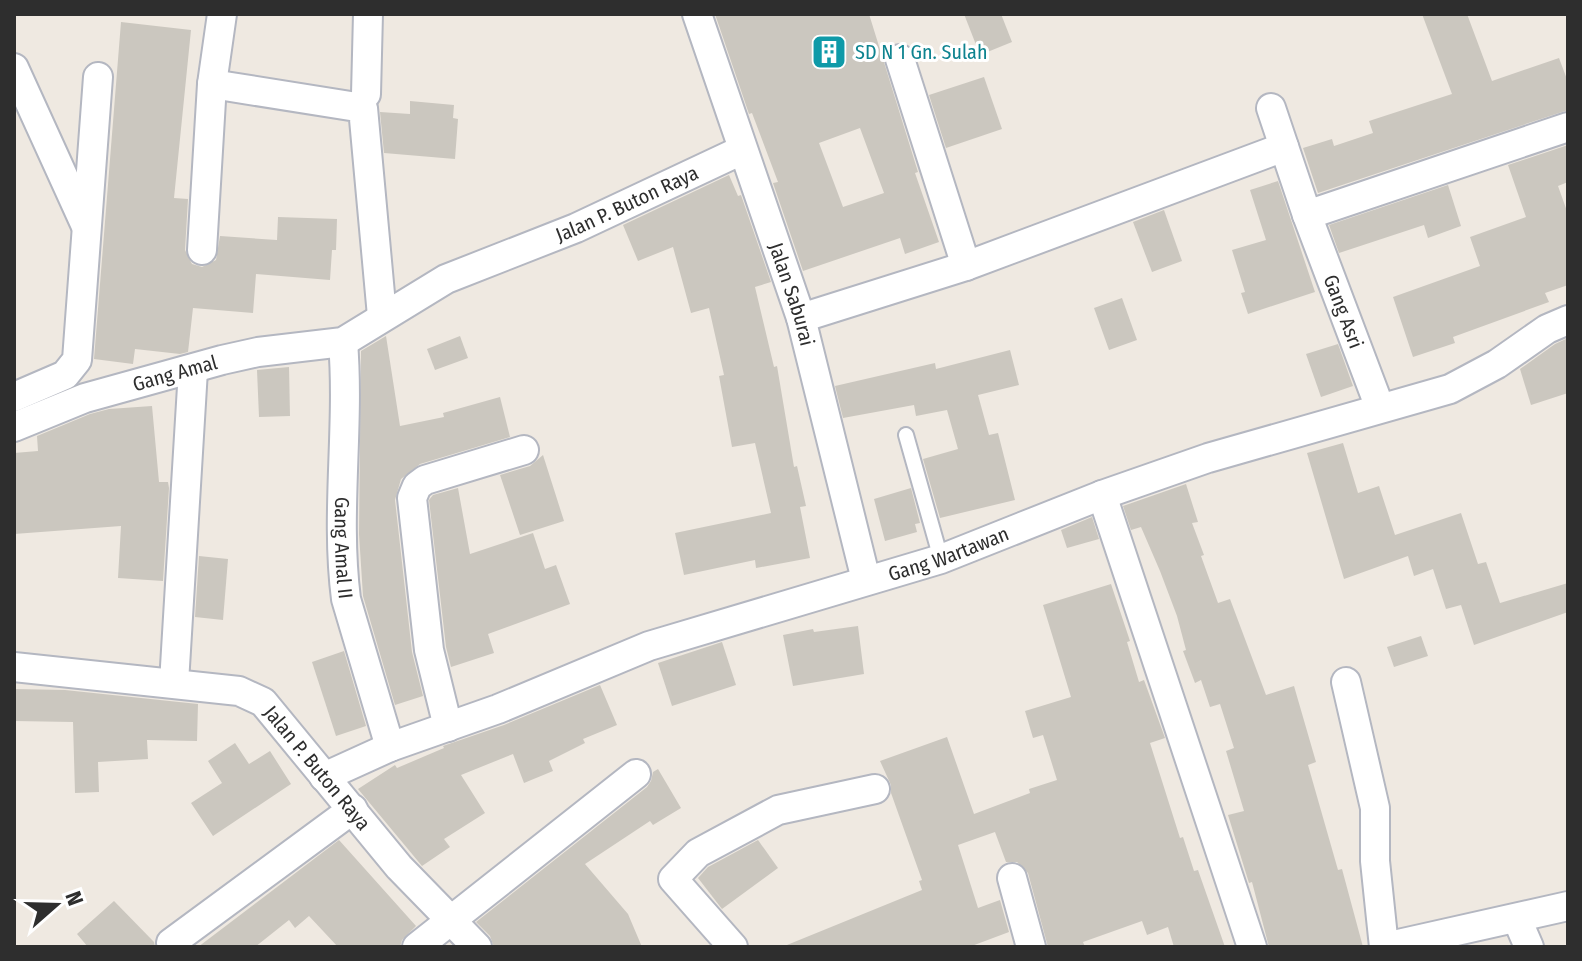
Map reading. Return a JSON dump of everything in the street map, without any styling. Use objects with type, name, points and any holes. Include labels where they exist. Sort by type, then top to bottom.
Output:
[{"type":"street","points":[[202,250],[212,84],[222,14]]},
{"type":"street","points":[[366,94],[368,14]]},
{"type":"street","name":"Jalan Saburai","points":[[697,14],[801,318],[866,580]]},
{"type":"street","points":[[900,59],[966,266]]},
{"type":"street","points":[[14,68],[87,229]]},
{"type":"street","points":[[14,397],[65,375],[77,360],[98,77]]},
{"type":"street","points":[[212,84],[363,108],[382,316]]},
{"type":"street","name":"Gang Asri","points":[[1271,108],[1307,215],[1380,408]]},
{"type":"street","points":[[1307,215],[1568,127]]},
{"type":"street","points":[[801,318],[966,266],[1284,147]]},
{"type":"street","name":"Jalan P. Buton Raya","points":[[343,342],[446,279],[576,228],[742,150]]},
{"type":"street","name":"Gang Wartawan","points":[[324,777],[390,747],[448,727],[649,646],[941,559],[1102,495],[1208,458],[1450,389],[1497,364],[1547,329],[1568,320]]},
{"type":"street","name":"Gang Amal","points":[[14,427],[85,398],[258,352],[343,342]]},
{"type":"street","name":"Gang Amal II","points":[[343,342],[341,541],[344,583],[390,747]]},
{"type":"street","points":[[174,683],[193,370]]},
{"type":"street","points":[[448,727],[429,650],[412,498],[417,486],[425,480],[524,450]]},
{"type":"street","points":[[1102,495],[1252,947]]},
{"type":"street","name":"Jalan P. Buton Raya","points":[[14,667],[239,691],[263,702],[399,867],[477,947]]},
{"type":"street","points":[[1346,682],[1375,808],[1375,861],[1384,947],[1568,906]]},
{"type":"street","points":[[417,947],[636,774]]},
{"type":"street","points":[[733,947],[673,879],[698,853],[778,810],[875,789]]},
{"type":"street","points":[[171,943],[353,809]]},
{"type":"street","points":[[1012,878],[1031,947]]},
{"type":"street","points":[[1517,919],[1529,947]]},
{"type":"lane","points":[[906,435],[941,559]]},
{"type":"building","points":[[715,14],[869,14],[918,172],[915,173],[939,242],[905,254],[900,238],[803,271],[773,183],[778,182],[752,113],[749,114]],"holes":[[[860,128],[884,193],[843,207],[819,143]]]},
{"type":"building","points":[[964,14],[1001,14],[1012,42],[980,55]]},
{"type":"building","points":[[1422,14],[1467,14],[1492,81],[1559,58],[1568,82],[1568,110],[1318,193],[1303,148],[1332,139],[1334,146],[1373,133],[1369,121],[1452,94]]},
{"type":"building","points":[[121,22],[191,30],[174,198],[188,199],[185,250],[192,264],[202,267],[216,260],[220,236],[277,240],[278,217],[337,219],[336,250],[332,250],[330,280],[256,274],[253,313],[193,308],[188,352],[180,354],[135,349],[133,364],[94,359]]},
{"type":"building","points":[[984,77],[1002,129],[946,148],[929,95]]},
{"type":"building","points":[[410,101],[454,105],[453,118],[458,119],[455,159],[384,153],[380,112],[410,114]]},
{"type":"building","points":[[1568,145],[1568,182],[1558,186],[1568,214],[1568,285],[1545,293],[1549,302],[1453,337],[1455,343],[1413,357],[1393,297],[1480,266],[1470,237],[1526,217],[1508,165]]},
{"type":"building","points":[[729,175],[738,196],[741,195],[771,282],[755,287],[774,367],[777,366],[794,467],[797,466],[806,506],[800,507],[810,558],[756,568],[755,560],[684,575],[675,533],[771,513],[755,443],[732,447],[719,376],[724,375],[709,308],[691,313],[673,247],[638,261],[623,225]]},
{"type":"building","points":[[1278,181],[1315,292],[1248,314],[1241,293],[1245,292],[1232,250],[1266,240],[1250,190]]},
{"type":"building","points":[[1448,185],[1461,226],[1428,238],[1424,225],[1339,253],[1329,225]]},
{"type":"building","points":[[1164,210],[1182,261],[1152,272],[1133,222]]},
{"type":"building","points":[[1122,298],[1137,340],[1109,350],[1094,308]]},
{"type":"building","points":[[386,336],[400,426],[444,417],[443,413],[500,397],[510,437],[420,464],[401,479],[395,500],[412,652],[423,696],[395,705],[363,596],[359,534],[361,351]]},
{"type":"building","points":[[460,336],[468,358],[435,370],[427,349]]},
{"type":"building","points":[[1568,338],[1568,393],[1531,405],[1520,369]]},
{"type":"building","points":[[1338,344],[1353,386],[1321,397],[1306,354]]},
{"type":"building","points":[[1010,350],[1019,385],[978,395],[989,435],[998,433],[1015,500],[940,518],[923,459],[958,449],[947,410],[916,416],[914,405],[843,418],[835,386],[935,363],[936,369]]},
{"type":"building","points":[[289,367],[290,416],[259,417],[257,370]]},
{"type":"building","points":[[152,406],[159,482],[168,482],[169,488],[163,581],[118,578],[121,526],[14,534],[14,453],[38,451],[37,436],[90,414],[109,409]]},
{"type":"building","points":[[1343,443],[1358,493],[1379,486],[1395,535],[1461,513],[1478,564],[1486,562],[1500,603],[1568,583],[1568,612],[1474,645],[1461,605],[1446,609],[1433,569],[1414,576],[1408,556],[1344,579],[1307,453]]},
{"type":"building","points":[[543,455],[564,521],[520,535],[500,475],[530,466]]},
{"type":"building","points":[[1186,484],[1198,522],[1192,523],[1218,603],[1230,599],[1266,695],[1294,686],[1316,762],[1308,765],[1338,870],[1342,869],[1363,947],[1269,947],[1252,882],[1249,883],[1228,815],[1244,811],[1226,751],[1234,748],[1220,704],[1210,707],[1201,680],[1195,683],[1183,651],[1186,650],[1177,616],[1160,571],[1141,527],[1131,530],[1123,506]]},
{"type":"building","points":[[458,488],[470,554],[533,533],[545,569],[556,565],[570,604],[488,634],[494,653],[451,667],[429,500],[433,495]]},
{"type":"building","points":[[911,488],[920,523],[915,524],[917,532],[885,541],[874,499]]},
{"type":"building","points":[[1092,517],[1099,539],[1067,548],[1061,530]]},
{"type":"building","points":[[199,556],[228,559],[223,620],[195,617]]},
{"type":"building","points":[[1111,584],[1130,641],[1127,642],[1139,682],[1144,680],[1165,738],[1150,743],[1180,838],[1183,837],[1194,871],[1198,870],[1225,947],[1174,947],[1168,927],[1147,935],[1142,921],[1083,942],[1085,947],[1048,947],[1028,873],[1017,862],[1006,862],[995,832],[958,845],[978,908],[1000,900],[1009,932],[969,947],[782,947],[922,890],[919,881],[922,880],[880,761],[947,737],[974,814],[1057,780],[1043,735],[1033,738],[1025,711],[1071,697],[1043,605]]},
{"type":"building","points":[[858,626],[864,674],[793,686],[783,635]]},
{"type":"building","points":[[1421,636],[1428,656],[1394,667],[1387,647]]},
{"type":"building","points":[[722,642],[736,685],[672,706],[658,663]]},
{"type":"building","points":[[344,651],[366,726],[336,736],[312,662]]},
{"type":"building","points":[[600,685],[617,725],[583,739],[585,743],[549,761],[553,771],[524,783],[513,754],[461,775],[485,813],[444,839],[450,847],[422,866],[358,789],[395,765],[397,768],[443,746],[504,725]]},
{"type":"building","points":[[14,689],[65,690],[198,704],[197,741],[147,740],[148,759],[98,762],[99,792],[75,793],[73,722],[14,721]]},
{"type":"building","points":[[235,743],[249,764],[270,751],[291,784],[213,836],[191,803],[222,783],[208,761]]},
{"type":"building","points":[[658,769],[681,808],[653,825],[650,821],[585,864],[628,914],[642,947],[494,947],[490,936],[476,922],[647,787],[653,772]]},
{"type":"building","points":[[339,840],[416,926],[402,940],[400,947],[338,947],[309,916],[295,928],[289,920],[255,947],[198,947]]},
{"type":"building","points":[[758,840],[778,868],[722,909],[698,878],[708,867]]},
{"type":"building","points":[[114,901],[154,942],[155,947],[88,947],[77,934]]},
{"type":"place","name":"SD N 1 Gn. Sulah","points":[[829,52]]}]
